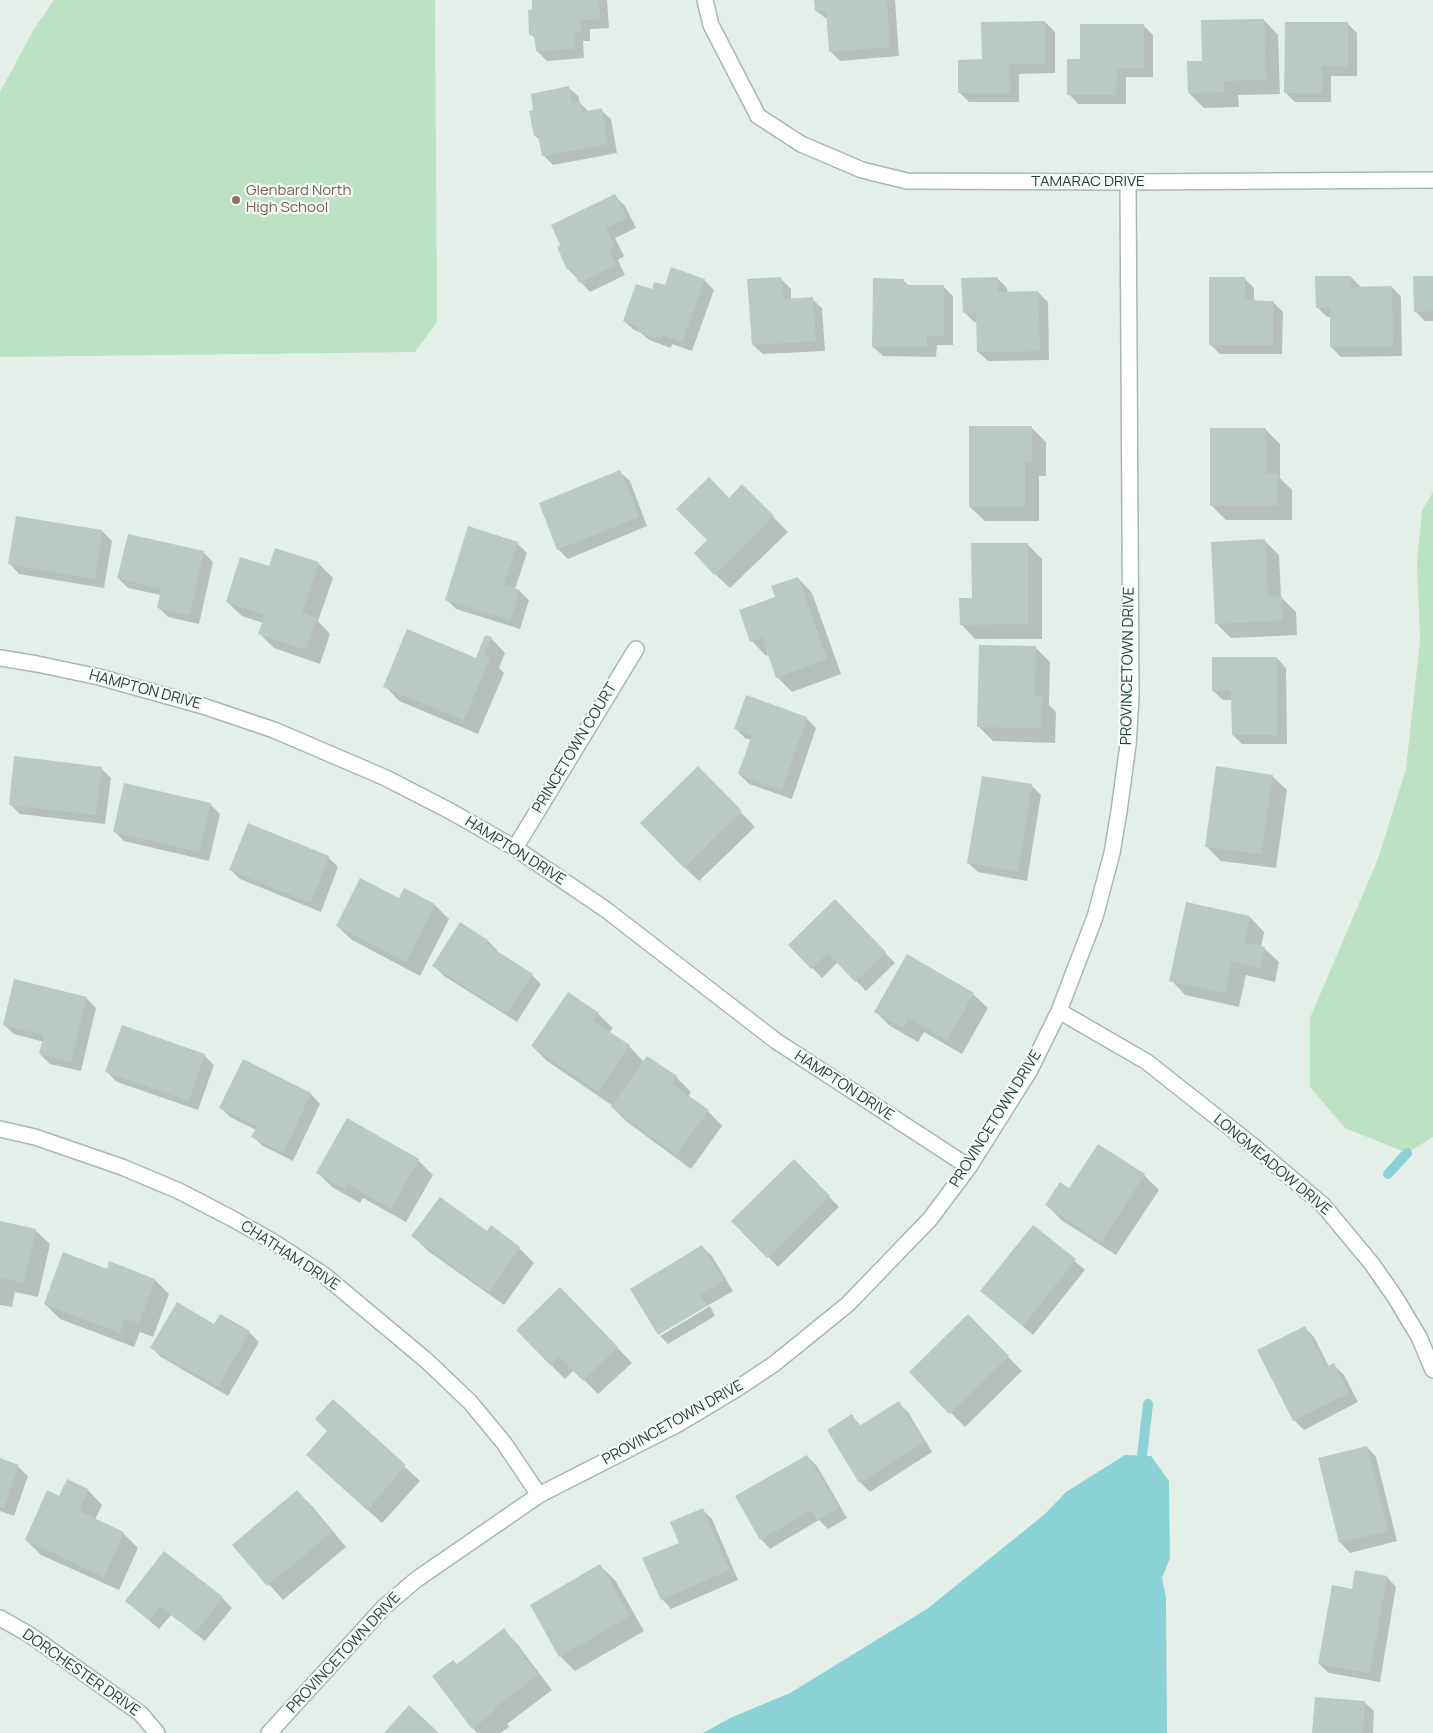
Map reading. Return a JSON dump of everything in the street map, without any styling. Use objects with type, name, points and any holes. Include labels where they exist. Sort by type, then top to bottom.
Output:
[{"type":"street","name":"TAMARAC DRIVE","points":[[706,0],[711,24],[758,116],[801,144],[862,170],[907,181],[1433,180]]},
{"type":"street","name":"PROVINCETOWN DRIVE","points":[[269,1733],[384,1607],[417,1579],[539,1495],[678,1424],[738,1388],[774,1364],[848,1304],[930,1219],[969,1167],[1030,1070],[1059,1011],[1095,917],[1112,852],[1128,745],[1131,697],[1128,182]]},
{"type":"street","name":"PRINCETOWN COURT","points":[[516,848],[636,649]]},
{"type":"street","name":"HAMPTON DRIVE","points":[[0,658],[99,677],[203,706],[274,730],[386,778],[450,811],[516,848],[605,909],[776,1041],[969,1167]]},
{"type":"street","name":"LONGMEADOW DRIVE","points":[[1059,1011],[1147,1062],[1252,1145],[1323,1205],[1372,1264],[1395,1297],[1419,1337],[1433,1370]]},
{"type":"street","name":"CHATHAM DRIVE","points":[[0,1129],[35,1137],[122,1166],[179,1191],[256,1232],[324,1275],[428,1361],[470,1402],[504,1443],[539,1495]]},
{"type":"street","name":"DORCHESTER DRIVE","points":[[0,1618],[30,1635],[141,1714],[157,1733]]},
{"type":"green space","name":"Glenbard North High School","points":[[54,0],[435,0],[437,322],[415,352],[0,357],[0,92],[34,29]]},
{"type":"green space","points":[[1433,492],[1433,1137],[1407,1153],[1345,1128],[1310,1087],[1310,1018],[1378,859],[1406,769],[1420,641],[1417,561],[1422,511]]},
{"type":"water","points":[[1125,1455],[1151,1456],[1169,1481],[1170,1558],[1162,1578],[1166,1598],[1167,1733],[703,1733],[730,1718],[790,1693],[927,1609],[1045,1514],[1066,1492]]},
{"type":"building","points":[[532,0],[599,0],[600,19],[580,20],[581,32],[574,32],[575,49],[536,51],[534,34],[529,35],[528,10],[532,9]]},
{"type":"building","points":[[814,0],[887,0],[890,47],[829,52],[826,11],[815,11]]},
{"type":"building","points":[[1264,19],[1266,80],[1224,81],[1225,92],[1188,93],[1187,61],[1202,61],[1201,20]]},
{"type":"building","points":[[1045,21],[1046,64],[1009,64],[1010,93],[958,93],[958,60],[982,59],[981,22]]},
{"type":"building","points":[[1285,22],[1348,22],[1348,66],[1322,66],[1322,93],[1284,93]]},
{"type":"building","points":[[1080,24],[1144,24],[1144,68],[1117,68],[1116,95],[1067,95],[1067,59],[1080,59]]},
{"type":"building","points":[[569,86],[572,103],[580,101],[582,112],[602,108],[608,144],[542,156],[538,135],[534,136],[529,111],[533,110],[531,94]]},
{"type":"building","points":[[615,194],[627,218],[606,228],[615,247],[609,250],[616,265],[579,283],[571,268],[567,270],[557,247],[560,245],[551,225]]},
{"type":"building","points":[[671,267],[705,279],[682,342],[663,335],[661,339],[637,331],[639,327],[623,321],[636,284],[652,289],[654,282],[665,285]]},
{"type":"building","points":[[1315,276],[1351,276],[1351,287],[1392,286],[1393,347],[1330,347],[1330,308],[1316,308]]},
{"type":"building","points":[[1413,276],[1433,276],[1433,311],[1414,312]]},
{"type":"building","points":[[781,277],[783,299],[813,297],[816,341],[752,345],[747,279]]},
{"type":"building","points":[[998,277],[998,292],[1038,291],[1040,351],[977,352],[976,312],[963,313],[961,278]]},
{"type":"building","points":[[1209,277],[1245,277],[1245,300],[1273,301],[1273,345],[1209,345]]},
{"type":"building","points":[[873,278],[904,279],[904,285],[944,285],[944,336],[927,335],[927,347],[872,347]]},
{"type":"building","points":[[969,426],[1032,426],[1032,462],[1025,461],[1025,507],[969,507]]},
{"type":"building","points":[[1210,428],[1266,428],[1266,474],[1278,474],[1278,506],[1210,506]]},
{"type":"building","points":[[620,470],[639,517],[557,550],[539,503]]},
{"type":"building","points":[[709,477],[729,498],[742,484],[774,516],[714,575],[694,553],[707,540],[676,509]]},
{"type":"building","points":[[16,516],[102,530],[95,579],[8,564]]},
{"type":"building","points":[[468,526],[518,542],[504,585],[520,590],[510,620],[445,600]]},
{"type":"building","points":[[128,534],[204,551],[190,615],[157,608],[161,589],[117,578]]},
{"type":"building","points":[[1265,539],[1268,597],[1282,596],[1283,620],[1215,624],[1211,542]]},
{"type":"building","points":[[971,543],[1028,543],[1028,624],[960,625],[959,598],[972,598]]},
{"type":"building","points":[[275,548],[319,562],[302,613],[316,618],[306,650],[258,634],[265,615],[226,602],[240,557],[269,566]]},
{"type":"building","points":[[798,577],[827,659],[776,678],[762,637],[750,642],[739,610],[775,597],[771,586]]},
{"type":"building","points":[[407,629],[476,658],[485,635],[492,637],[484,655],[490,657],[464,720],[383,687]]},
{"type":"building","points":[[979,645],[1036,646],[1035,696],[1042,696],[1041,728],[977,727]]},
{"type":"building","points":[[1212,657],[1277,657],[1277,735],[1232,735],[1231,691],[1212,691]]},
{"type":"building","points":[[746,695],[807,717],[782,790],[738,774],[752,735],[734,729]]},
{"type":"building","points":[[14,756],[102,767],[96,815],[9,805]]},
{"type":"building","points":[[698,766],[742,811],[684,868],[640,823]]},
{"type":"building","points":[[1216,766],[1273,775],[1261,854],[1205,847]]},
{"type":"building","points":[[982,776],[1032,784],[1018,872],[967,863]]},
{"type":"building","points":[[124,783],[211,803],[199,852],[113,832]]},
{"type":"building","points":[[248,823],[329,856],[311,903],[229,870]]},
{"type":"building","points":[[360,878],[399,898],[404,888],[435,904],[406,962],[336,926]]},
{"type":"building","points":[[835,899],[886,952],[855,982],[828,953],[811,969],[788,945]]},
{"type":"building","points":[[1186,902],[1250,916],[1244,942],[1265,947],[1260,968],[1232,961],[1225,993],[1169,981]]},
{"type":"building","points":[[460,922],[488,940],[486,944],[533,974],[507,1013],[432,966]]},
{"type":"building","points":[[907,954],[974,993],[947,1040],[909,1018],[903,1028],[874,1012]]},
{"type":"building","points":[[14,979],[87,997],[71,1062],[39,1054],[44,1035],[3,1025]]},
{"type":"building","points":[[568,992],[599,1013],[593,1021],[630,1045],[598,1092],[531,1046]]},
{"type":"building","points":[[122,1025],[205,1054],[189,1101],[105,1072]]},
{"type":"building","points":[[647,1056],[677,1076],[672,1084],[709,1110],[676,1155],[611,1107]]},
{"type":"building","points":[[243,1059],[311,1093],[283,1153],[251,1137],[257,1126],[219,1108]]},
{"type":"building","points":[[347,1118],[419,1159],[391,1209],[348,1184],[345,1189],[316,1173]]},
{"type":"building","points":[[1098,1144],[1145,1174],[1101,1242],[1045,1205],[1060,1182],[1069,1188]]},
{"type":"building","points":[[794,1159],[830,1196],[767,1258],[731,1221]]},
{"type":"building","points":[[440,1197],[487,1231],[491,1225],[520,1247],[489,1292],[411,1236]]},
{"type":"building","points":[[0,1221],[36,1229],[24,1283],[0,1278]]},
{"type":"building","points":[[1033,1225],[1076,1259],[1023,1326],[980,1291]]},
{"type":"building","points":[[702,1245],[724,1281],[700,1295],[707,1306],[658,1335],[630,1289]]},
{"type":"building","points":[[63,1252],[107,1269],[109,1261],[155,1279],[139,1323],[125,1318],[120,1333],[44,1304]]},
{"type":"building","points":[[560,1287],[618,1347],[583,1381],[559,1356],[550,1365],[516,1330]]},
{"type":"building","points":[[177,1302],[214,1324],[220,1314],[250,1331],[218,1387],[150,1348]]},
{"type":"building","points":[[968,1314],[1009,1356],[949,1414],[909,1372]]},
{"type":"building","points":[[1305,1326],[1326,1367],[1334,1363],[1349,1393],[1293,1421],[1257,1350]]},
{"type":"building","points":[[333,1399],[406,1465],[367,1510],[306,1455],[327,1431],[315,1419]]},
{"type":"building","points":[[899,1401],[924,1442],[859,1483],[827,1430],[852,1414],[859,1426]]},
{"type":"building","points":[[1367,1446],[1388,1531],[1339,1543],[1318,1458]]},
{"type":"building","points":[[807,1455],[839,1508],[817,1520],[811,1510],[760,1540],[735,1496]]},
{"type":"building","points":[[0,1458],[19,1465],[4,1508],[0,1506]]},
{"type":"building","points":[[67,1479],[88,1489],[79,1511],[124,1532],[104,1577],[25,1540],[47,1490],[59,1496]]},
{"type":"building","points":[[297,1490],[332,1532],[267,1586],[232,1545]]},
{"type":"building","points":[[703,1508],[729,1570],[661,1600],[642,1558],[679,1543],[670,1522]]},
{"type":"building","points":[[164,1551],[223,1597],[195,1633],[161,1606],[149,1620],[125,1601]]},
{"type":"building","points":[[600,1564],[630,1616],[559,1657],[530,1605]]},
{"type":"building","points":[[1355,1570],[1387,1576],[1370,1673],[1318,1664],[1332,1585],[1352,1589]]},
{"type":"building","points":[[504,1628],[538,1675],[493,1709],[495,1711],[472,1729],[432,1676],[453,1660],[457,1664]]},
{"type":"building","points":[[1315,1697],[1365,1701],[1363,1733],[1312,1733]]},
{"type":"building","points":[[409,1705],[439,1733],[384,1733]]},
{"type":"waterway","points":[[1388,1174],[1407,1153]]},
{"type":"waterway","points":[[1142,1456],[1148,1404]]},
{"type":"place","name":"Glenbard North High School","points":[[236,200]]}]
